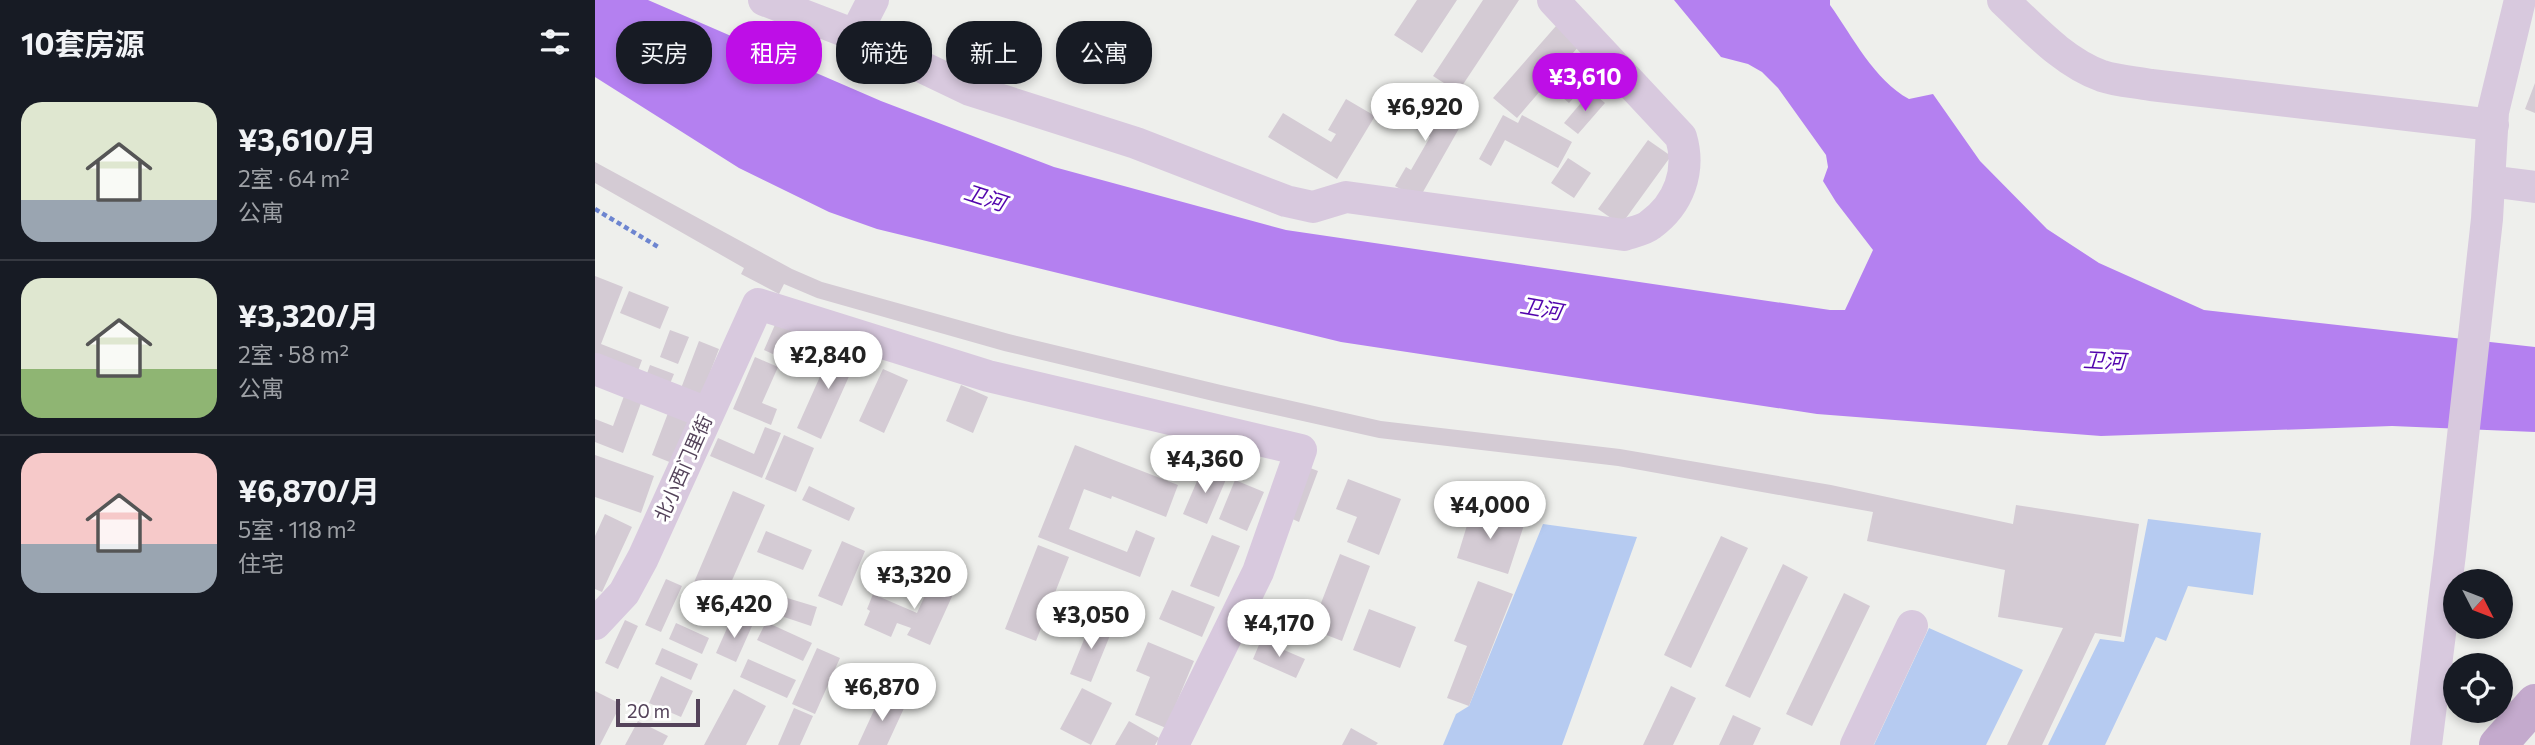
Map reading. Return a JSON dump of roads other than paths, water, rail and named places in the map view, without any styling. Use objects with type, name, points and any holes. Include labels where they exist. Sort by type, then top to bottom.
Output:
[{"type":"main road","points":[[2498,745],[2535,703]]},
{"type":"street","points":[[764,0],[836,28]]},
{"type":"street","points":[[862,21],[873,0]]},
{"type":"street","points":[[932,72],[970,90],[1136,143],[1286,201],[1313,207],[1346,197],[1624,235],[1649,226],[1678,196],[1686,156],[1681,137],[1553,0]]},
{"type":"street","points":[[2003,0],[2047,42],[2078,64],[2103,76],[2151,85],[2493,125]]},
{"type":"street","points":[[2426,745],[2452,540],[2489,181],[2493,112],[2520,0]]},
{"type":"street","points":[[2489,181],[2535,187]]},
{"type":"street","name":"北小西门里街","points":[[595,624],[624,593],[643,558],[758,304],[988,376],[1301,450],[1258,572],[1173,745]]},
{"type":"street","points":[[595,369],[707,413]]},
{"type":"street","points":[[1856,745],[1912,626]]},
{"type":"water","name":"卫河","points":[[595,0],[648,0],[696,21],[616,21],[616,84],[712,84],[712,28],[726,34],[726,84],[822,84],[822,75],[836,81],[836,84],[1054,167],[1286,230],[1830,310],[1845,310],[1873,250],[1823,181],[1828,167],[1826,155],[1778,88],[1762,72],[1748,64],[1721,57],[1674,0],[1830,0],[1830,5],[1856,44],[1885,81],[1909,99],[1933,94],[1980,161],[2047,229],[2099,263],[2204,310],[2535,347],[2535,432],[2392,426],[2101,436],[1817,414],[1341,342],[877,229],[829,212],[739,168],[595,77]]}]
